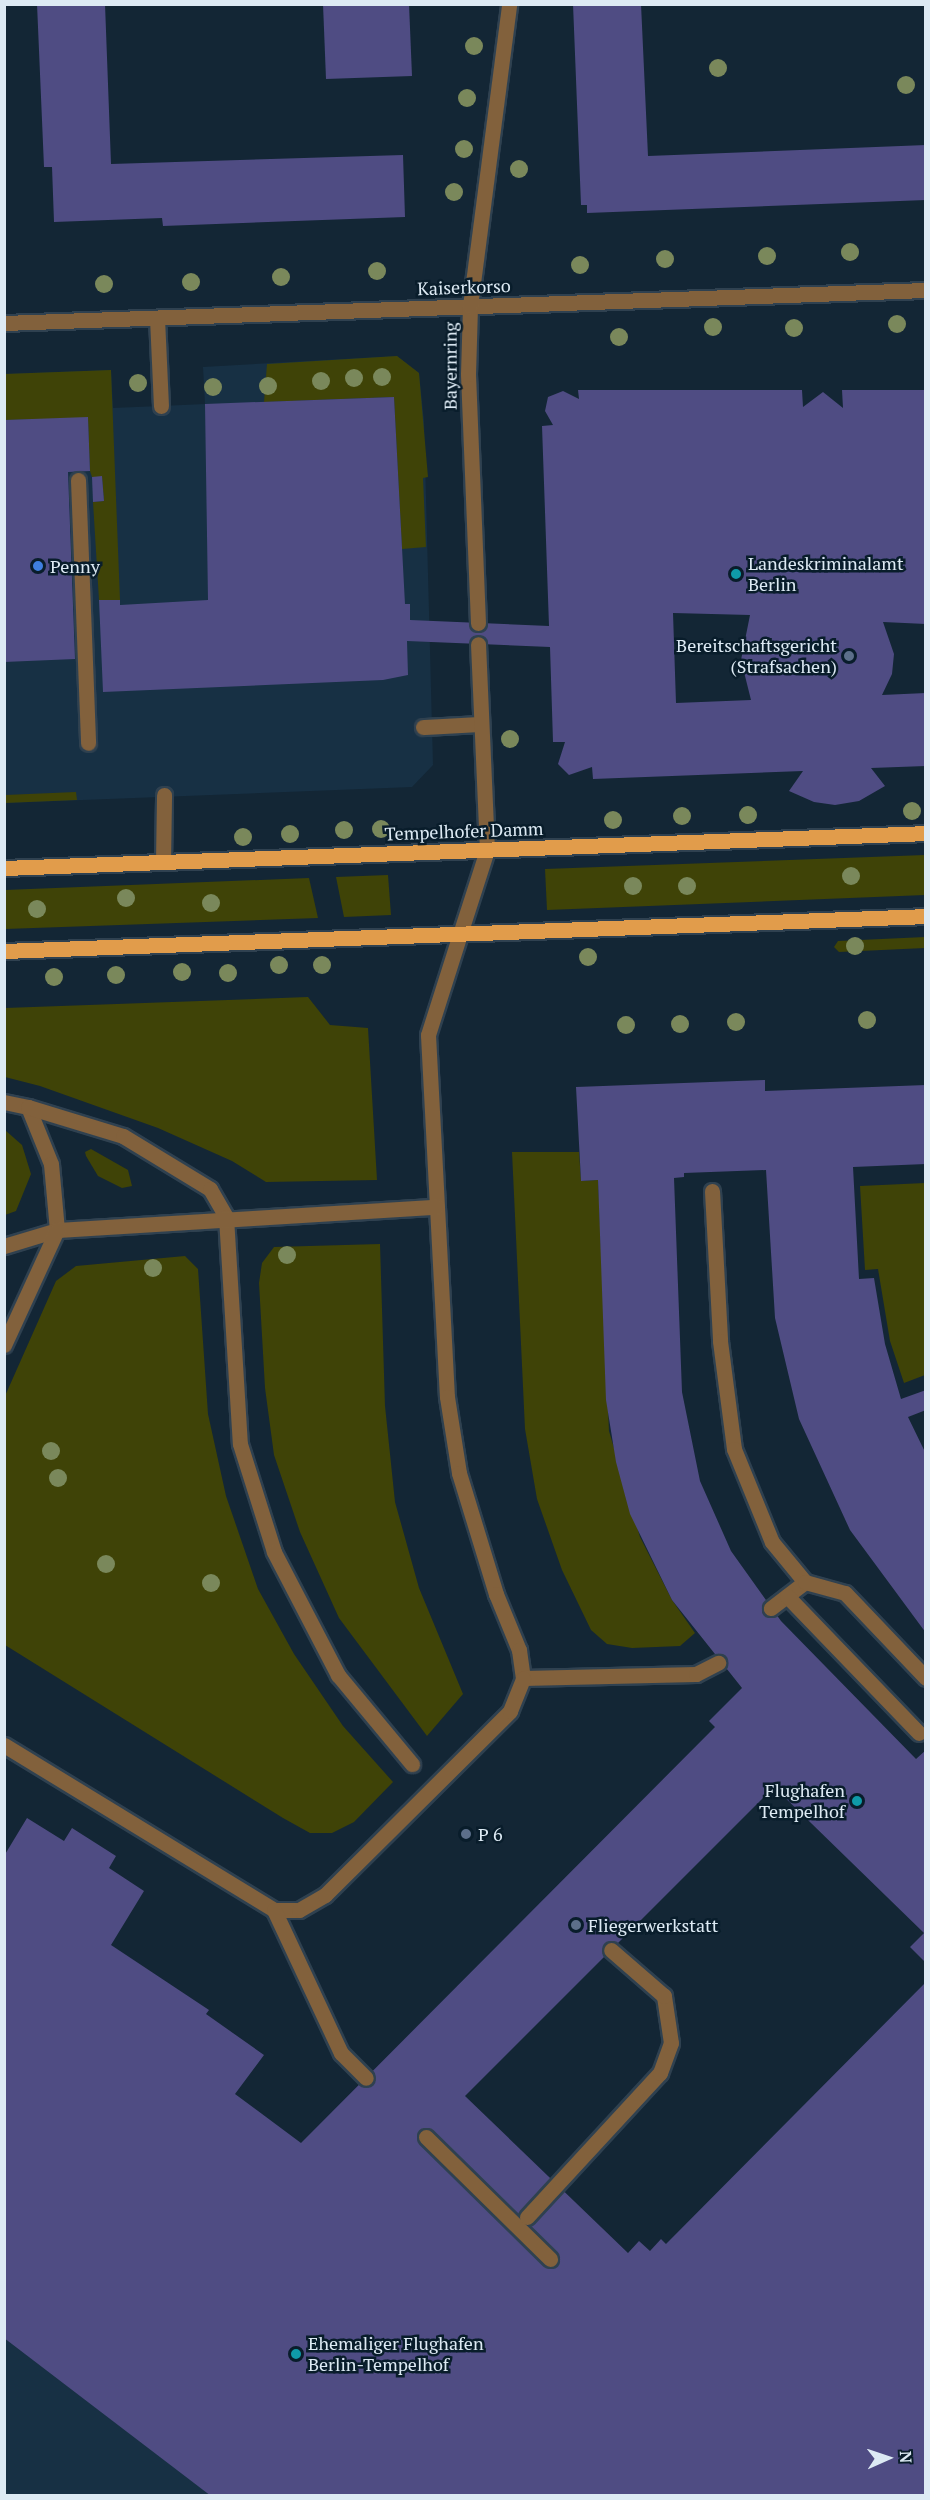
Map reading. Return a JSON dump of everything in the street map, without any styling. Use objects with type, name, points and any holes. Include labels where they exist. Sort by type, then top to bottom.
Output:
[{"type":"main road","name":"Tempelhofer Damm","points":[[4,868],[926,833]]},
{"type":"main road","points":[[4,951],[926,916]]},
{"type":"street","name":"Bayernring","points":[[478,622],[468,374],[470,306],[509,4]]},
{"type":"street","name":"Kaiserkorso","points":[[4,323],[926,290]]},
{"type":"street","points":[[157,318],[160,406]]},
{"type":"street","points":[[78,480],[88,743]]},
{"type":"street","points":[[4,1745],[274,1911],[299,1910],[325,1895],[510,1711],[523,1678],[519,1650],[496,1594],[459,1473],[447,1397],[428,1035],[487,850],[478,644]]},
{"type":"street","points":[[423,727],[481,724]]},
{"type":"street","points":[[163,862],[164,795]]},
{"type":"street","points":[[4,1102],[123,1136],[210,1189],[226,1217],[230,1351],[240,1444],[274,1551],[338,1675],[412,1764]]},
{"type":"street","points":[[4,1345],[57,1230],[51,1164],[28,1107]]},
{"type":"street","points":[[712,1191],[720,1341],[734,1449],[772,1542],[805,1582],[845,1593],[926,1678]]},
{"type":"street","points":[[4,1246],[57,1230],[226,1217],[436,1207]]},
{"type":"street","points":[[771,1608],[805,1582]]},
{"type":"street","points":[[787,1596],[919,1733]]},
{"type":"street","points":[[523,1678],[696,1674],[718,1663]]},
{"type":"street","points":[[274,1911],[297,1969],[341,2053],[366,2078]]},
{"type":"street","points":[[528,2217],[660,2073],[671,2043],[664,1996],[610,1950]]},
{"type":"street","points":[[426,2136],[550,2259]]},
{"type":"shaded area","points":[[397,356],[419,373],[424,421],[433,765],[412,787],[5,803],[4,374],[111,370],[113,408],[205,404],[203,367]]},
{"type":"shaded area","points":[[397,356],[419,373],[428,477],[423,478],[426,547],[402,549],[394,397],[264,402],[267,364]]},
{"type":"shaded area","points":[[111,370],[120,600],[99,600],[93,502],[104,501],[102,477],[92,477],[90,471],[88,418],[5,420],[4,374]]},
{"type":"shaded area","points":[[76,792],[77,800],[5,803],[5,795]]},
{"type":"shaded area","points":[[925,855],[925,895],[547,910],[545,869]]},
{"type":"shaded area","points":[[388,875],[391,915],[344,917],[336,877]]},
{"type":"shaded area","points":[[309,878],[318,918],[5,929],[5,890]]},
{"type":"shaded area","points":[[925,937],[925,948],[839,952],[834,947],[838,941]]},
{"type":"shaded area","points":[[308,997],[330,1025],[368,1028],[377,1180],[266,1182],[232,1161],[158,1128],[40,1086],[5,1077],[5,1008]]},
{"type":"shaded area","points":[[5,1130],[22,1145],[31,1174],[16,1211],[5,1215]]},
{"type":"shaded area","points":[[91,1149],[128,1170],[132,1186],[122,1188],[98,1176],[86,1156],[85,1152]]},
{"type":"shaded area","points":[[512,1152],[579,1152],[581,1181],[598,1180],[609,1431],[640,1537],[672,1600],[695,1633],[680,1646],[632,1648],[607,1644],[591,1630],[562,1570],[537,1499],[525,1429]]},
{"type":"shaded area","points":[[925,1183],[925,1375],[904,1383],[890,1341],[878,1269],[865,1270],[860,1186]]},
{"type":"shaded area","points":[[380,1244],[385,1406],[395,1502],[419,1588],[463,1694],[427,1736],[339,1618],[300,1532],[274,1455],[265,1388],[259,1283],[262,1263],[274,1247]]},
{"type":"shaded area","points":[[185,1256],[198,1269],[208,1414],[226,1496],[258,1589],[294,1654],[343,1726],[393,1782],[354,1822],[332,1833],[310,1833],[283,1818],[5,1645],[5,1396],[56,1281],[76,1266]]},
{"type":"shaded area","points":[[4,2338],[211,2495],[5,2495]]},
{"type":"building","points":[[37,4],[105,4],[111,164],[403,155],[405,217],[163,226],[162,218],[54,222],[52,167],[44,167]]},
{"type":"building","points":[[323,4],[409,4],[412,76],[326,79]]},
{"type":"building","points":[[573,4],[641,4],[648,156],[926,145],[926,200],[587,213],[587,205],[581,205]]},
{"type":"building","name":"Landeskriminalamt Berlin","points":[[578,390],[802,390],[803,407],[823,392],[843,408],[842,390],[926,390],[926,624],[883,622],[894,654],[892,674],[882,695],[926,693],[926,766],[871,768],[885,786],[859,801],[835,805],[814,802],[789,791],[803,771],[593,779],[592,767],[569,775],[558,764],[565,742],[553,742],[550,647],[407,641],[408,675],[383,680],[103,692],[99,600],[120,600],[120,605],[208,600],[205,404],[394,397],[405,604],[410,604],[410,620],[549,626],[542,426],[553,425],[545,411],[548,397],[563,391],[579,399]],"holes":[[[673,613],[750,615],[741,660],[751,700],[676,703]]]},
{"type":"building","name":"Penny","points":[[88,417],[90,471],[68,472],[75,659],[4,662],[4,420]]},
{"type":"building","points":[[102,476],[104,501],[93,502],[92,477]]},
{"type":"building","name":"Flughafen Tempelhof","points":[[765,1080],[765,1091],[926,1085],[926,1164],[853,1167],[859,1279],[874,1278],[885,1344],[901,1399],[926,1390],[926,1410],[908,1417],[926,1454],[926,1633],[850,1530],[799,1419],[775,1318],[766,1170],[684,1173],[684,1177],[674,1178],[682,1392],[700,1481],[731,1551],[781,1621],[916,1759],[926,1750],[926,1963],[910,1947],[924,1933],[774,1787],[465,2096],[628,2253],[639,2241],[650,2251],[661,2239],[666,2244],[926,1982],[926,2496],[211,2496],[4,2338],[4,1856],[27,1818],[64,1841],[72,1828],[116,1856],[109,1868],[144,1891],[111,1945],[209,2010],[206,2014],[264,2055],[235,2094],[301,2143],[715,1727],[709,1721],[742,1688],[672,1600],[630,1514],[616,1462],[606,1400],[598,1180],[581,1181],[576,1087]]},
{"type":"place","name":"Penny","points":[[38,566]]},
{"type":"place","name":"Landeskriminalamt Berlin","points":[[736,574]]},
{"type":"place","name":"Bereitschaftsgericht (Strafsachen)","points":[[849,656]]},
{"type":"place","name":"Flughafen Tempelhof","points":[[857,1801]]},
{"type":"place","name":"P 6","points":[[466,1834]]},
{"type":"place","name":"Fliegerwerkstatt","points":[[576,1925]]},
{"type":"place","name":"Ehemaliger Flughafen Berlin-Tempelhof","points":[[296,2354]]}]
